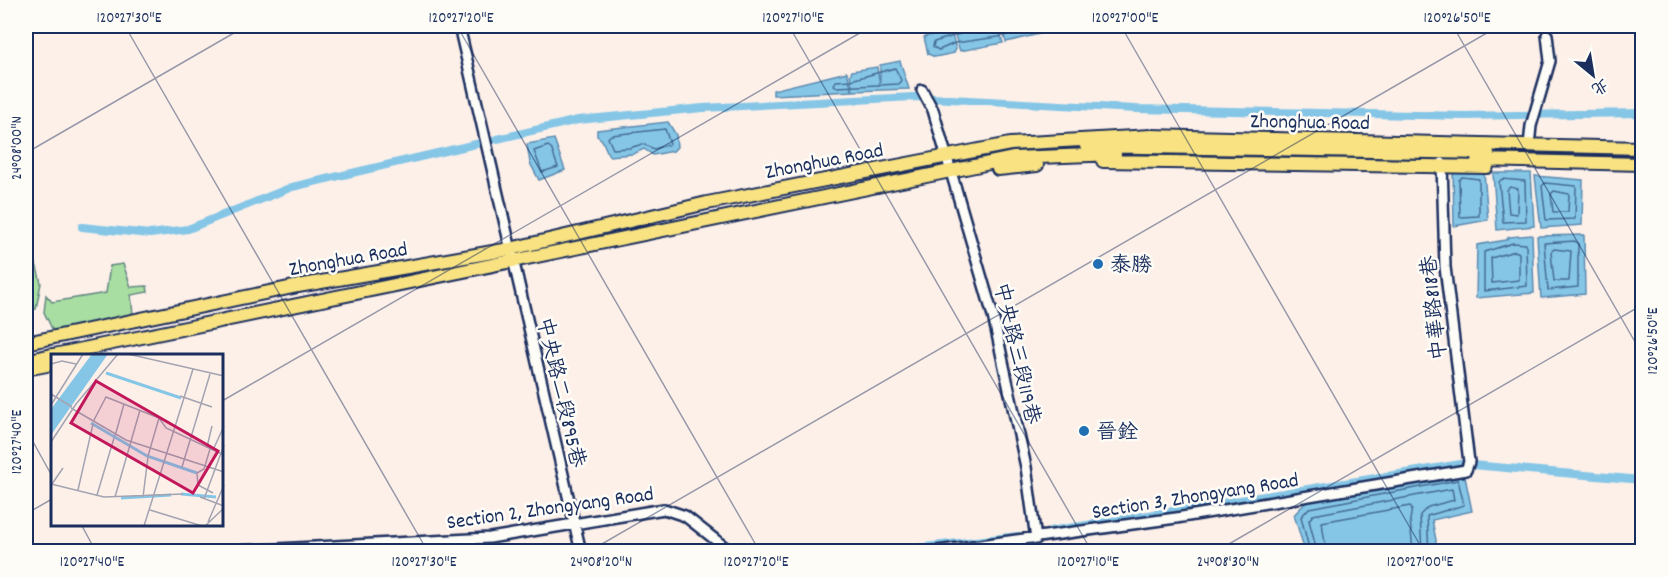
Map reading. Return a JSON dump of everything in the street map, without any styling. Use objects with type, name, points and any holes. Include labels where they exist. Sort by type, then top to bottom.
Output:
[{"type":"main road","name":"Zhonghua Road","points":[[58,354],[949,167],[1010,144],[1099,137],[1642,164]]},
{"type":"main road","name":"Zhonghua Road","points":[[1444,155],[1529,146],[1642,148]]},
{"type":"main road","name":"Zhonghua Road","points":[[1444,155],[1642,169]]},
{"type":"main road","name":"Zhonghua Road","points":[[96,354],[512,259],[707,203],[949,167],[1012,167],[1099,161],[1444,155],[1642,155]]},
{"type":"main road","name":"Zhonghua Road","points":[[26,343],[298,286],[512,259]]},
{"type":"main road","name":"Zhonghua Road","points":[[26,351],[301,294],[512,259]]},
{"type":"main road","name":"Zhonghua Road","points":[[26,361],[51,355]]},
{"type":"main road","points":[[26,369],[51,364]]},
{"type":"street","name":"中央路二段895巷","points":[[459,26],[581,552]]},
{"type":"street","points":[[1529,146],[1531,126],[1550,61],[1547,35]]},
{"type":"street","name":"中央路三段119巷","points":[[922,90],[949,167],[993,316],[1026,466],[1036,539]]},
{"type":"street","name":"中華路818巷","points":[[1444,155],[1445,267],[1469,462],[1466,470]]},
{"type":"street","name":"Section 3, Zhongyang Road","points":[[930,552],[1036,539],[1466,470]]},
{"type":"street","name":"Section 2, Zhongyang Road","points":[[216,552],[490,538],[669,510],[685,516],[731,552]]},
{"type":"green space","points":[[26,248],[32,248],[41,283],[36,309],[28,310],[26,307]]},
{"type":"green space","points":[[123,264],[131,287],[147,286],[148,292],[131,295],[133,315],[53,331],[44,312],[46,295],[52,302],[106,293],[110,266]]},
{"type":"water","points":[[976,26],[998,26],[1003,43],[960,51],[953,30]]},
{"type":"water","points":[[1001,26],[1047,26],[1048,32],[1006,42]]},
{"type":"water","points":[[951,31],[956,49],[954,53],[935,57],[928,54],[924,37]]},
{"type":"water","points":[[900,61],[909,89],[853,91],[850,75],[852,71],[877,67],[880,86],[880,65]]},
{"type":"water","points":[[847,72],[852,91],[773,95],[773,90]]},
{"type":"water","points":[[668,122],[676,135],[677,147],[673,151],[653,155],[644,149],[633,154],[609,156],[602,140],[597,136],[597,130]]},
{"type":"water","points":[[554,139],[565,170],[539,180],[530,163],[527,144]]},
{"type":"water","points":[[1453,170],[1484,172],[1488,220],[1454,226]]},
{"type":"water","points":[[1493,173],[1531,173],[1534,226],[1497,230]]},
{"type":"water","points":[[1535,176],[1583,180],[1582,225],[1541,228]]},
{"type":"water","points":[[1532,235],[1534,293],[1476,298],[1477,245],[1506,240],[1509,237]]},
{"type":"water","points":[[1584,235],[1585,294],[1541,298],[1537,236]]},
{"type":"water","points":[[1464,472],[1472,511],[1432,520],[1436,540],[1435,552],[1305,551],[1294,515],[1306,502]]},
{"type":"waterway","points":[[82,227],[150,234],[188,229],[292,187],[578,120],[703,108],[913,97],[1136,109],[1464,116],[1642,113]]},
{"type":"waterway","points":[[1050,531],[1461,464],[1642,480]]},
{"type":"waterway","points":[[882,552],[1018,536]]},
{"type":"place","name":"泰勝","points":[[1098,264]]},
{"type":"place","name":"晉銓","points":[[1084,431]]}]
